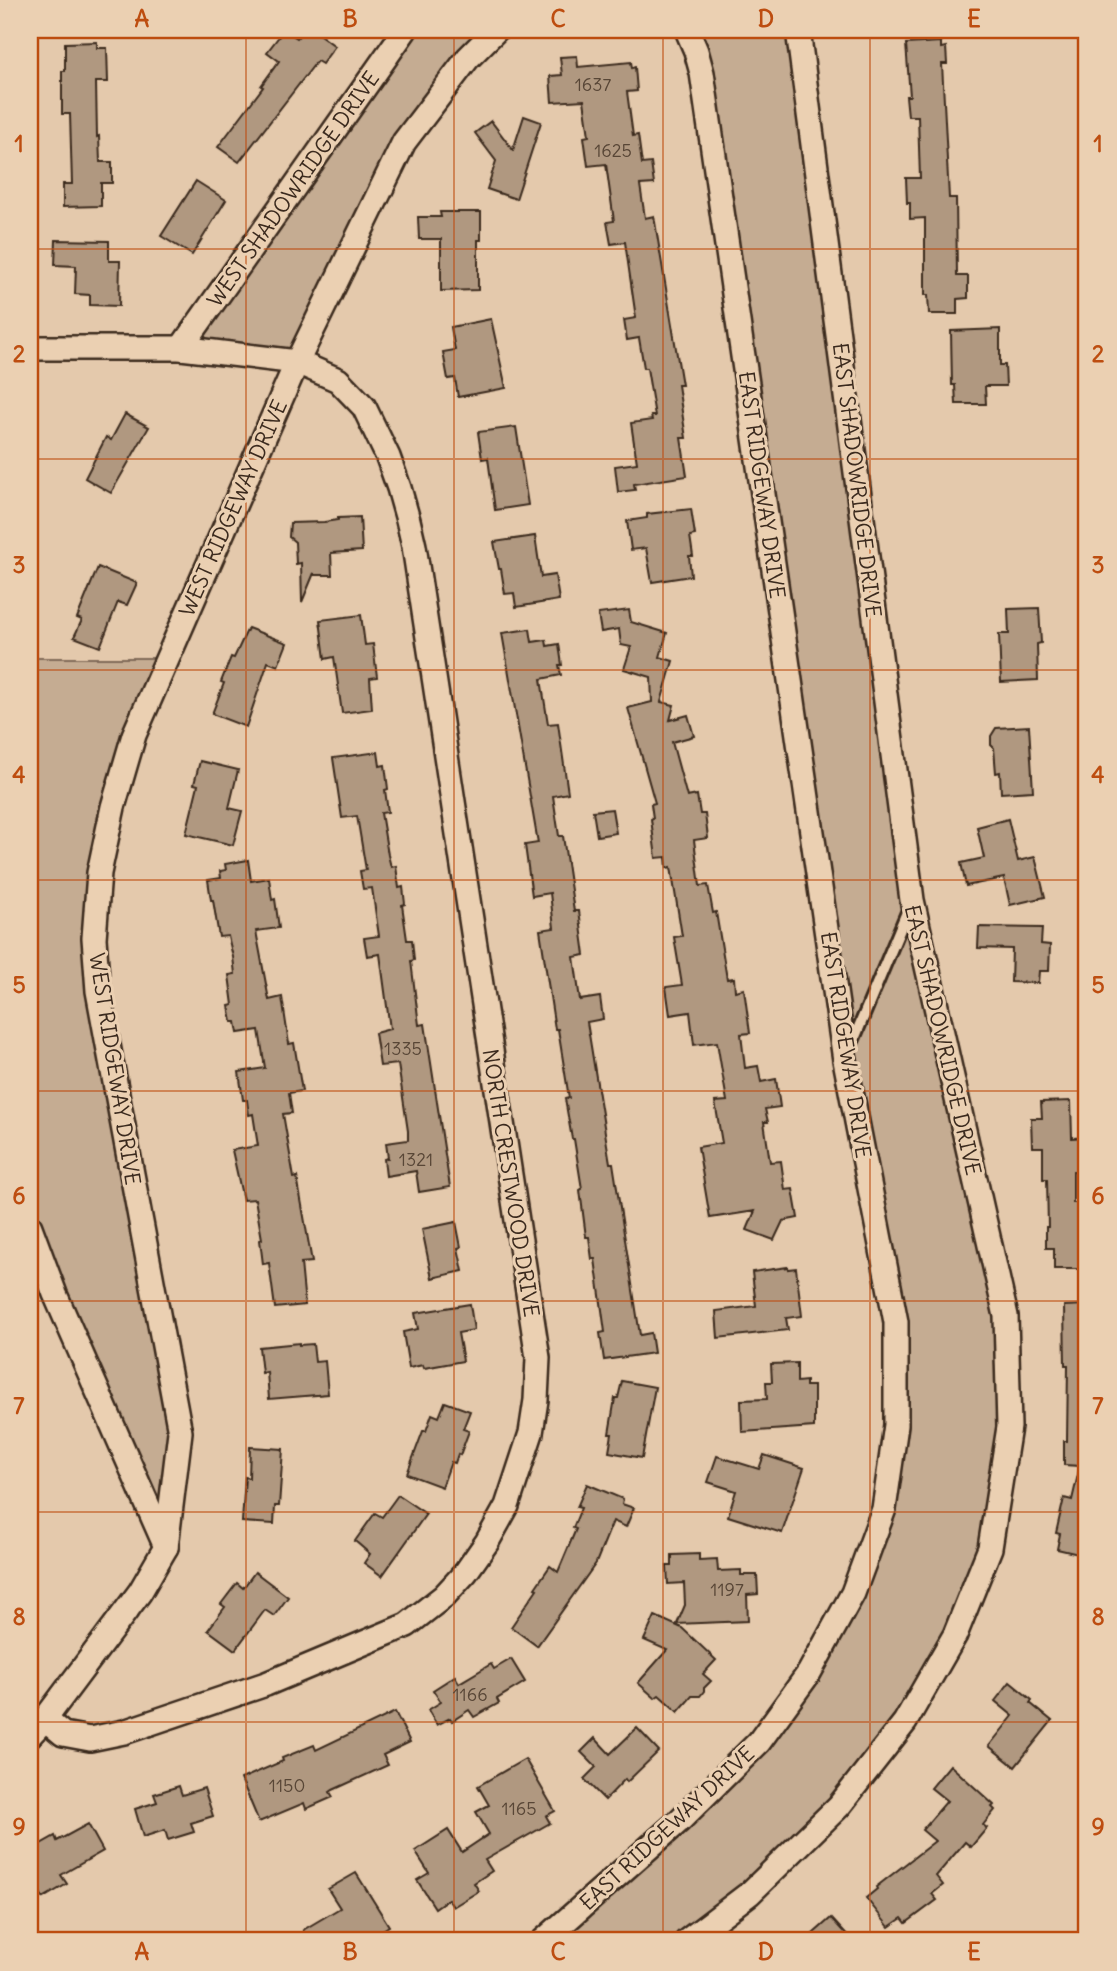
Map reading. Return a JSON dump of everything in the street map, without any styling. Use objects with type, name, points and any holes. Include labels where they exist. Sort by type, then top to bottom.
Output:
[{"type":"street","name":"WEST SHADOWRIDGE DRIVE","points":[[181,348],[405,30]]},
{"type":"street","name":"WEST RIDGEWAY DRIVE","points":[[37,1727],[140,1592],[166,1547],[180,1432],[99,991],[94,938],[99,873],[113,807],[134,735],[298,362],[404,142],[468,58],[496,30]]},
{"type":"street","name":"EAST RIDGEWAY DRIVE","points":[[543,1941],[678,1821],[759,1742],[809,1673],[853,1593],[884,1509],[896,1424],[895,1322],[845,1060],[702,73],[687,30]]},
{"type":"street","name":"EAST SHADOWRIDGE DRIVE","points":[[687,1941],[750,1893],[839,1806],[905,1722],[955,1635],[990,1548],[1009,1427],[1006,1316],[912,900],[798,30]]},
{"type":"street","name":"NORTH CRESTWOOD DRIVE","points":[[30,348],[181,348],[298,362],[338,380],[364,407],[387,457],[408,520],[538,1358],[531,1433],[507,1506],[466,1572],[444,1596],[407,1625],[266,1684],[124,1732],[90,1739],[37,1727]]},
{"type":"street","points":[[30,1227],[55,1294],[166,1547]]},
{"type":"lane","points":[[845,1060],[912,900]]},
{"type":"shaded area","points":[[405,30],[496,30],[404,142],[297,362],[181,348]]},
{"type":"shaded area","points":[[687,30],[798,30],[912,900],[1006,1316],[990,1548],[955,1635],[839,1806],[687,1941],[543,1941],[679,1821],[809,1673],[884,1509],[895,1322]]},
{"type":"shaded area","points":[[30,658],[167,658],[134,735],[94,938],[180,1432],[166,1547],[30,1227]]},
{"type":"building","points":[[284,30],[297,38],[304,30],[313,30],[335,46],[322,64],[317,61],[239,162],[218,147],[279,61],[267,52]]},
{"type":"building","points":[[97,42],[97,48],[107,48],[108,82],[96,82],[97,137],[99,136],[100,162],[112,162],[112,183],[101,183],[101,206],[63,207],[63,184],[72,184],[70,114],[62,114],[65,43]]},
{"type":"building","points":[[941,42],[941,48],[946,47],[947,64],[942,64],[949,198],[956,198],[957,276],[968,276],[968,298],[957,299],[957,314],[929,314],[928,295],[925,295],[925,218],[910,219],[910,203],[907,203],[906,178],[920,178],[918,116],[908,116],[906,96],[910,96],[906,44]]},
{"type":"building","points":[[577,56],[578,67],[631,62],[632,68],[635,67],[637,91],[627,92],[633,136],[638,135],[642,164],[651,163],[654,184],[640,185],[645,218],[654,216],[682,385],[678,385],[686,438],[681,438],[687,476],[634,484],[635,490],[618,492],[615,466],[637,463],[631,423],[652,420],[651,416],[655,416],[639,338],[627,340],[624,320],[636,318],[625,242],[611,244],[607,222],[614,221],[606,164],[588,166],[584,137],[589,136],[584,100],[552,102],[550,76],[562,75],[560,57]]},
{"type":"building","points":[[524,116],[541,122],[516,199],[487,189],[496,161],[475,133],[491,121],[513,150]]},
{"type":"building","points":[[196,181],[226,200],[192,255],[161,236]]},
{"type":"building","points":[[440,212],[481,212],[478,290],[441,291],[441,239],[419,239],[418,217],[441,217]]},
{"type":"building","points":[[56,240],[109,241],[109,261],[120,261],[119,306],[90,305],[90,295],[75,294],[76,266],[55,265]]},
{"type":"building","points":[[491,319],[506,388],[458,397],[455,378],[448,379],[443,352],[455,350],[451,327]]},
{"type":"building","points":[[1000,329],[1000,365],[1005,365],[1006,386],[985,386],[986,404],[956,404],[955,385],[952,385],[951,331]]},
{"type":"building","points":[[125,414],[149,427],[111,493],[85,478],[106,437],[111,440]]},
{"type":"building","points":[[516,427],[528,505],[495,510],[488,458],[482,459],[478,432]]},
{"type":"building","points":[[691,509],[695,535],[690,536],[693,556],[689,556],[691,576],[652,582],[646,548],[631,550],[627,521],[647,518],[647,514]]},
{"type":"building","points":[[360,517],[362,551],[331,553],[332,575],[314,573],[302,602],[301,563],[296,564],[295,542],[289,537],[290,523]]},
{"type":"building","points":[[535,536],[541,577],[555,575],[559,600],[516,607],[514,593],[505,594],[494,542]]},
{"type":"building","points":[[98,567],[137,583],[127,605],[118,602],[100,647],[74,637],[82,620],[77,618]]},
{"type":"building","points":[[1039,608],[1041,643],[1037,644],[1038,680],[1001,682],[999,634],[1009,634],[1008,609]]},
{"type":"building","points":[[629,610],[631,622],[667,633],[660,657],[673,661],[661,702],[674,705],[670,720],[688,715],[694,736],[672,742],[687,797],[697,795],[700,814],[705,814],[708,838],[694,840],[700,886],[708,885],[713,913],[716,912],[727,979],[734,978],[735,991],[744,989],[750,1033],[741,1034],[745,1068],[758,1066],[761,1082],[776,1079],[780,1107],[765,1109],[768,1122],[764,1122],[770,1162],[781,1161],[785,1190],[793,1189],[798,1218],[783,1221],[774,1240],[747,1230],[755,1211],[710,1218],[698,1147],[722,1143],[715,1102],[727,1101],[717,1042],[694,1045],[690,1012],[670,1015],[666,987],[682,985],[674,937],[682,936],[671,867],[667,868],[666,857],[656,858],[651,819],[651,804],[655,803],[628,708],[652,702],[651,677],[624,669],[631,647],[621,645],[619,629],[601,632],[598,614]]},
{"type":"building","points":[[361,615],[365,645],[373,644],[377,677],[370,678],[372,709],[342,713],[334,657],[325,659],[320,620]]},
{"type":"building","points":[[248,628],[287,643],[278,666],[268,662],[246,727],[212,714],[231,657],[234,658]]},
{"type":"building","points":[[530,629],[532,642],[546,640],[547,646],[559,644],[561,675],[541,679],[548,724],[558,723],[568,793],[553,796],[559,836],[563,836],[574,911],[579,911],[585,955],[574,957],[580,1000],[600,997],[603,1019],[587,1022],[640,1335],[651,1333],[654,1353],[604,1360],[600,1333],[605,1332],[595,1259],[592,1259],[589,1237],[586,1237],[582,1189],[565,1099],[569,1098],[540,930],[554,928],[550,893],[532,896],[525,845],[538,843],[502,633]]},
{"type":"building","points":[[1029,726],[1033,791],[1001,793],[1000,772],[996,773],[991,736],[996,728]]},
{"type":"building","points":[[378,752],[380,766],[385,765],[388,789],[385,790],[388,812],[381,813],[391,867],[396,866],[399,888],[403,887],[405,904],[402,905],[407,940],[412,940],[414,960],[411,961],[419,1025],[425,1024],[450,1187],[419,1192],[416,1171],[386,1176],[386,1143],[408,1140],[408,1131],[398,1064],[380,1066],[375,1033],[390,1029],[380,954],[367,956],[364,938],[379,936],[372,888],[363,889],[360,871],[366,870],[357,816],[342,818],[333,758]]},
{"type":"building","points":[[200,761],[238,770],[229,808],[242,811],[233,845],[186,834],[198,785],[194,784]]},
{"type":"building","points":[[612,809],[616,833],[597,836],[593,811]]},
{"type":"building","points":[[1008,819],[1018,861],[1035,857],[1045,897],[1010,905],[1004,878],[966,886],[961,863],[984,858],[977,827]]},
{"type":"building","points":[[248,860],[251,881],[269,878],[272,900],[275,899],[279,928],[256,931],[269,1000],[282,997],[289,1044],[294,1043],[302,1091],[289,1093],[292,1113],[283,1114],[312,1262],[301,1263],[305,1305],[275,1308],[269,1263],[263,1264],[255,1199],[243,1200],[232,1150],[258,1146],[253,1114],[249,1115],[247,1100],[243,1100],[239,1072],[265,1068],[259,1030],[238,1033],[236,1022],[232,1022],[229,975],[235,974],[233,957],[228,936],[219,937],[208,880],[221,878],[220,871],[226,870],[225,864]]},
{"type":"building","points":[[979,927],[1042,928],[1041,944],[1050,945],[1049,971],[1039,971],[1038,983],[1011,982],[1012,949],[978,948]]},
{"type":"building","points":[[1071,1101],[1072,1138],[1087,1137],[1085,1171],[1073,1171],[1073,1203],[1087,1203],[1087,1269],[1054,1269],[1054,1248],[1046,1248],[1047,1179],[1043,1179],[1043,1147],[1032,1147],[1031,1118],[1042,1118],[1041,1102]]},
{"type":"building","points":[[456,1222],[463,1271],[432,1278],[422,1229]]},
{"type":"building","points":[[796,1268],[802,1316],[786,1318],[788,1330],[718,1338],[716,1311],[756,1306],[752,1272]]},
{"type":"building","points":[[470,1304],[474,1330],[458,1333],[463,1361],[409,1368],[403,1332],[418,1329],[415,1313]]},
{"type":"building","points":[[1087,1305],[1087,1556],[1057,1549],[1060,1534],[1056,1533],[1064,1498],[1072,1500],[1080,1466],[1064,1465],[1068,1365],[1065,1365],[1064,1306]]},
{"type":"building","points":[[313,1344],[315,1362],[325,1361],[328,1394],[269,1399],[267,1372],[262,1373],[259,1347]]},
{"type":"building","points":[[797,1363],[797,1382],[806,1381],[806,1386],[814,1386],[814,1427],[742,1432],[741,1400],[767,1399],[766,1382],[772,1382],[771,1364]]},
{"type":"building","points":[[622,1381],[655,1387],[642,1458],[609,1452],[615,1398],[618,1398]]},
{"type":"building","points":[[445,1402],[470,1411],[463,1429],[469,1431],[460,1455],[458,1454],[455,1463],[451,1462],[442,1487],[407,1474],[423,1431],[426,1431],[432,1414],[439,1417]]},
{"type":"building","points":[[250,1447],[283,1449],[279,1506],[275,1506],[274,1524],[242,1522],[245,1477],[249,1478]]},
{"type":"building","points":[[764,1455],[804,1468],[782,1533],[728,1516],[736,1491],[708,1482],[717,1456],[759,1469]]},
{"type":"building","points":[[587,1484],[623,1499],[622,1504],[634,1508],[626,1527],[613,1521],[596,1563],[537,1646],[511,1627],[550,1566],[558,1572],[576,1529],[573,1528],[581,1508],[577,1507]]},
{"type":"building","points":[[398,1495],[426,1514],[382,1576],[364,1563],[370,1554],[355,1541],[375,1513],[382,1517]]},
{"type":"building","points":[[699,1554],[699,1560],[717,1559],[718,1571],[741,1570],[741,1575],[757,1575],[758,1594],[747,1595],[748,1621],[677,1624],[685,1605],[684,1583],[668,1584],[667,1566],[672,1566],[672,1555]]},
{"type":"building","points":[[255,1572],[288,1597],[274,1616],[265,1610],[235,1650],[208,1630],[225,1607],[221,1604],[237,1583],[243,1588]]},
{"type":"building","points":[[655,1616],[682,1628],[716,1660],[703,1674],[711,1681],[704,1691],[700,1696],[692,1696],[678,1712],[659,1695],[655,1698],[638,1683],[667,1650],[644,1640]]},
{"type":"building","points":[[511,1659],[525,1682],[497,1699],[499,1703],[474,1717],[469,1710],[452,1721],[450,1718],[437,1725],[428,1710],[441,1702],[433,1690],[455,1676],[459,1683],[491,1664],[494,1669]]},
{"type":"building","points":[[1010,1682],[1052,1721],[1015,1767],[989,1746],[1013,1716],[995,1701]]},
{"type":"building","points":[[395,1712],[410,1742],[383,1755],[388,1765],[333,1790],[330,1792],[333,1797],[306,1809],[304,1803],[259,1822],[241,1779],[314,1745],[316,1750]]},
{"type":"building","points":[[637,1728],[659,1751],[627,1782],[625,1779],[605,1800],[584,1779],[596,1767],[581,1752],[595,1738],[610,1754]]},
{"type":"building","points":[[525,1759],[555,1811],[546,1816],[550,1823],[485,1860],[492,1871],[474,1883],[479,1891],[453,1907],[448,1899],[435,1908],[417,1880],[429,1873],[415,1851],[448,1830],[462,1852],[489,1834],[476,1812],[489,1805],[478,1786]]},
{"type":"building","points":[[950,1765],[994,1805],[992,1807],[995,1810],[983,1825],[987,1828],[971,1847],[965,1842],[936,1876],[943,1885],[932,1894],[937,1900],[906,1923],[902,1918],[889,1927],[866,1898],[876,1887],[935,1841],[922,1830],[947,1801],[931,1788]]},
{"type":"building","points":[[179,1786],[182,1795],[204,1788],[213,1816],[191,1823],[194,1832],[168,1840],[165,1830],[143,1837],[135,1809],[157,1802],[154,1794]]},
{"type":"building","points":[[88,1824],[103,1851],[61,1875],[67,1884],[43,1898],[37,1887],[30,1891],[30,1850],[55,1836],[57,1841]]},
{"type":"building","points":[[356,1873],[389,1926],[378,1933],[383,1941],[309,1941],[303,1930],[340,1908],[328,1889]]},
{"type":"building","points":[[831,1918],[852,1941],[805,1941]]}]
